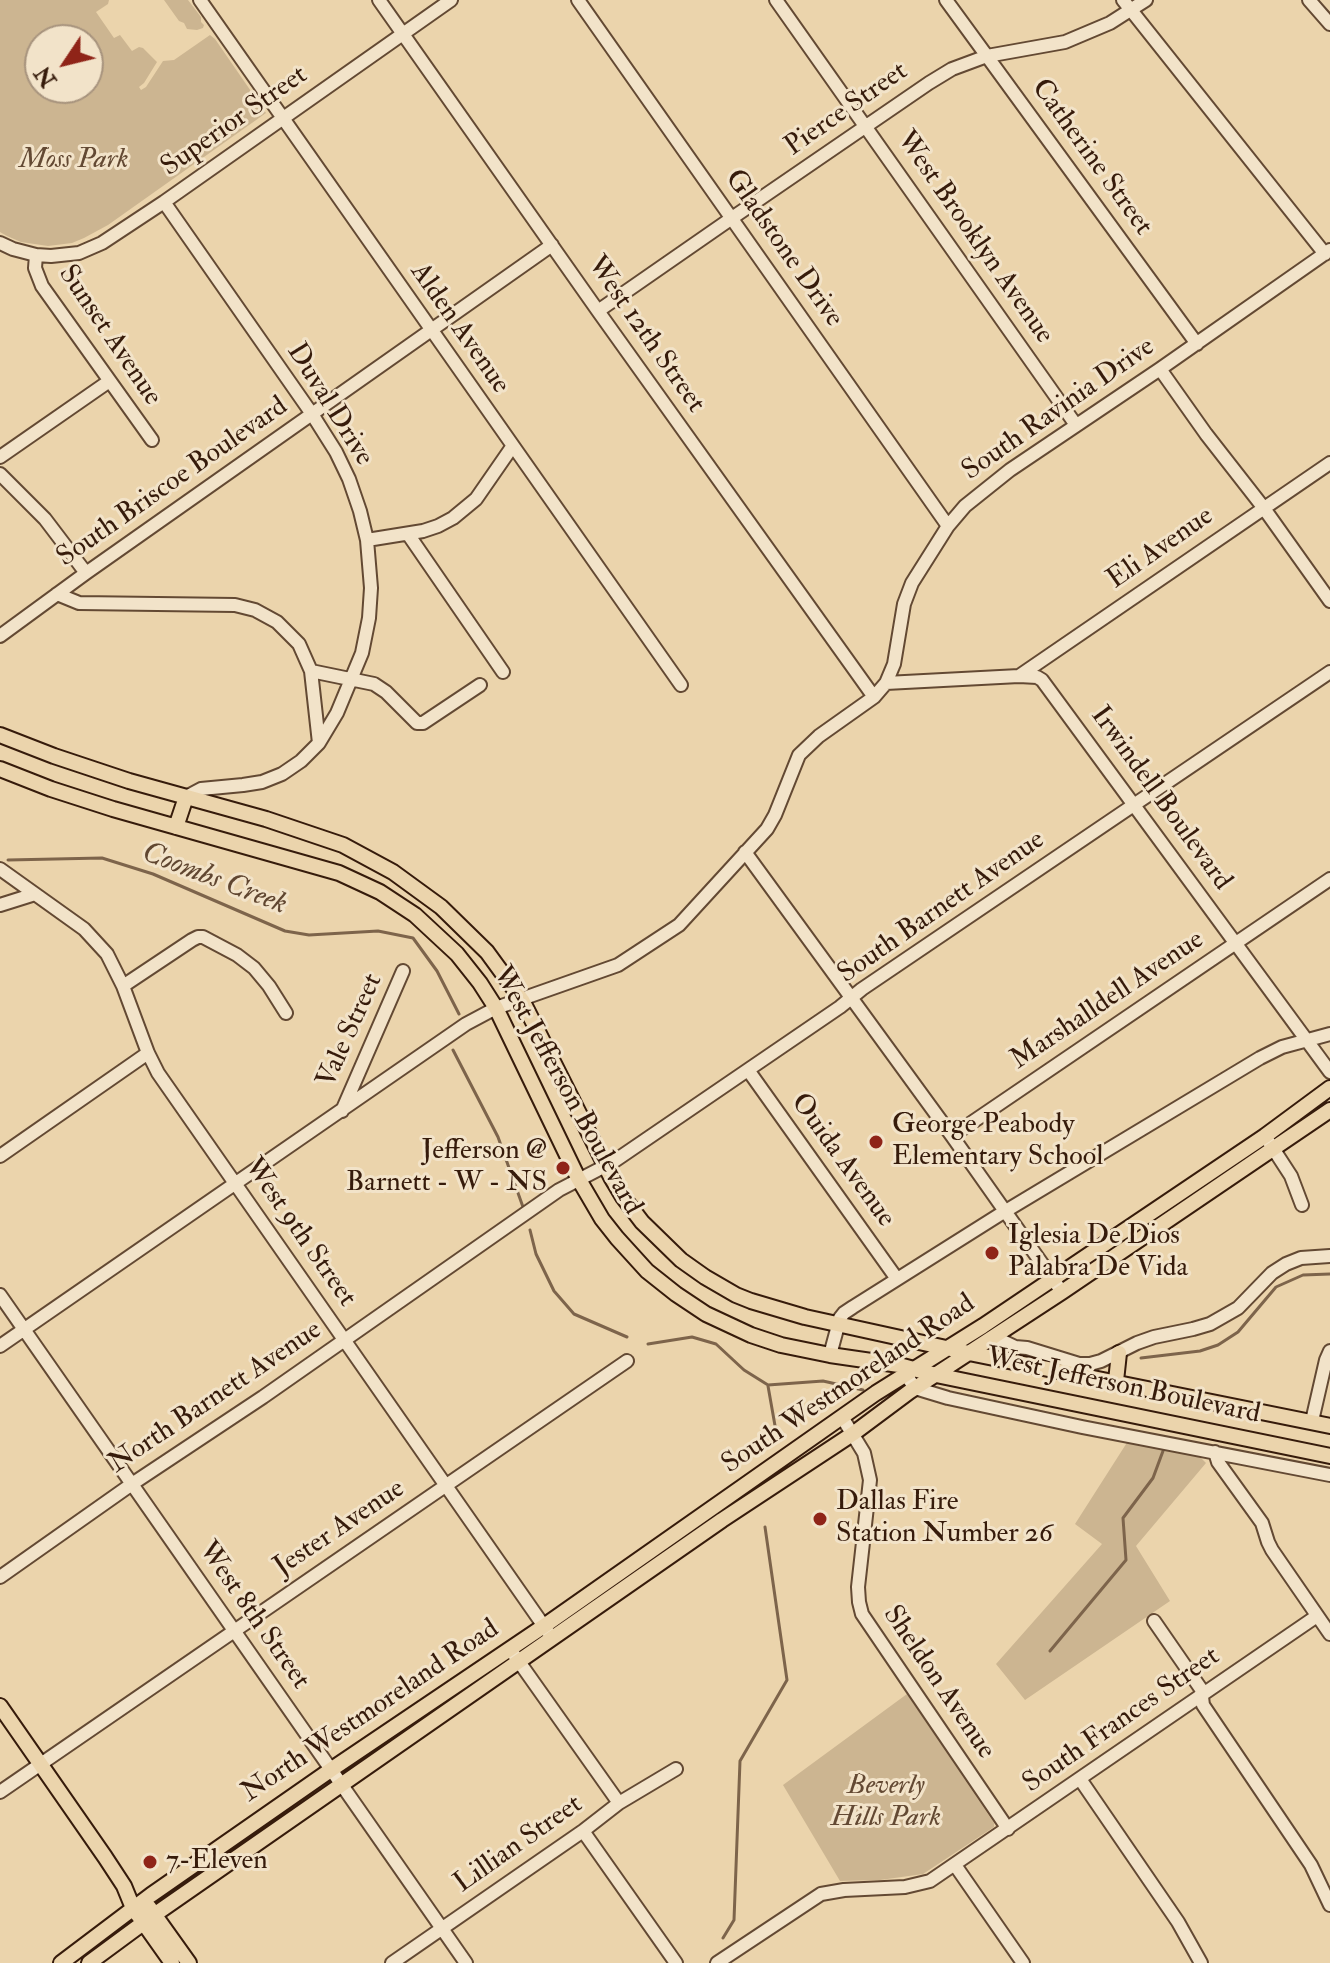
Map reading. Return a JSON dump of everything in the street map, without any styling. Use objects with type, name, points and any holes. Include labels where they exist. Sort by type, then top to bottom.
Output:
[{"type":"main road","name":"West Jefferson Boulevard","points":[[0,735],[94,770],[266,819],[352,849],[393,872],[441,907],[476,939],[522,1000],[606,1166],[623,1197],[642,1222],[681,1260],[705,1277],[751,1301],[805,1317],[969,1353],[1330,1426]]},
{"type":"main road","name":"West Jefferson Boulevard","points":[[0,769],[81,799],[330,870],[380,892],[415,915],[457,954],[496,1008],[578,1178],[602,1219],[647,1271],[706,1314],[781,1345],[865,1359],[911,1372],[1330,1456]]},
{"type":"main road","points":[[176,827],[186,797]]},
{"type":"main road","name":"South Westmoreland Road","points":[[718,1514],[854,1433],[915,1388],[1062,1292],[1269,1142],[1330,1088]]},
{"type":"main road","name":"South Westmoreland Road","points":[[718,1514],[876,1393],[1269,1142],[1330,1110]]},
{"type":"main road","points":[[1116,1381],[1119,1353]]},
{"type":"main road","points":[[865,1359],[878,1372],[881,1383],[876,1393]]},
{"type":"main road","name":"North Westmoreland Road","points":[[89,1963],[519,1662],[548,1633],[718,1514]]},
{"type":"main road","name":"North Westmoreland Road","points":[[69,1960],[138,1904],[332,1769],[510,1649],[548,1633]]},
{"type":"main road","points":[[0,1706],[124,1886],[189,1963]]},
{"type":"main road","points":[[149,1919],[172,1963]]},
{"type":"street","name":"Alden Avenue","points":[[200,0],[681,685]]},
{"type":"street","name":"West 12th Street","points":[[379,0],[874,697]]},
{"type":"street","name":"Superior Street","points":[[36,255],[63,256],[92,248],[114,236],[451,0]]},
{"type":"street","name":"Gladstone Drive","points":[[578,0],[948,526]]},
{"type":"street","name":"West Brooklyn Avenue","points":[[776,0],[1076,425]]},
{"type":"street","name":"Catherine Street","points":[[946,0],[1197,344]]},
{"type":"street","name":"Pierce Street","points":[[598,311],[952,69],[987,56],[1065,42],[1110,23],[1127,5],[1146,0]]},
{"type":"street","points":[[1309,0],[1330,24]]},
{"type":"street","points":[[1127,5],[1327,252]]},
{"type":"street","name":"Duval Drive","points":[[164,202],[336,452],[360,511],[367,540],[371,588],[362,653],[337,713],[319,743],[282,774],[262,782],[201,789],[186,797]]},
{"type":"street","points":[[0,243],[36,255]]},
{"type":"street","name":"South Briscoe Boulevard","points":[[0,636],[552,245]]},
{"type":"street","name":"South Ravinia Drive","points":[[0,1346],[466,1024],[496,1008],[629,960],[679,925],[767,829],[799,755],[819,736],[874,697],[886,683],[894,664],[907,593],[948,526],[975,496],[1327,252]]},
{"type":"street","name":"Sunset Avenue","points":[[36,255],[35,268],[42,286],[152,440]]},
{"type":"street","points":[[1160,369],[1330,601]]},
{"type":"street","points":[[0,457],[108,382]]},
{"type":"street","points":[[367,540],[438,526],[465,509],[485,487],[512,447]]},
{"type":"street","name":"Eli Avenue","points":[[1019,676],[1330,463]]},
{"type":"street","points":[[0,474],[45,519],[86,573]]},
{"type":"street","points":[[408,534],[503,672]]},
{"type":"street","points":[[57,594],[79,603],[235,605],[255,610],[277,622],[299,644],[311,671],[319,743]]},
{"type":"street","points":[[311,671],[374,684],[417,723],[423,723],[480,685]]},
{"type":"street","name":"South Barnett Avenue","points":[[578,1178],[606,1166],[1330,672]]},
{"type":"street","name":"Irwindell Boulevard","points":[[886,683],[1019,676],[1037,677],[1048,685],[1330,1072]]},
{"type":"street","points":[[745,852],[1062,1292]]},
{"type":"street","name":"West 9th Street","points":[[0,869],[84,929],[107,954],[158,1073],[548,1633]]},
{"type":"street","name":"Marshalldell Avenue","points":[[952,1136],[1330,879]]},
{"type":"street","points":[[0,905],[35,894]]},
{"type":"street","points":[[123,986],[192,940],[203,937],[254,968],[286,1013]]},
{"type":"street","name":"Vale Street","points":[[342,1111],[403,971]]},
{"type":"street","points":[[830,1355],[844,1313],[1260,1058],[1282,1047],[1330,1034]]},
{"type":"street","points":[[0,1156],[148,1053]]},
{"type":"street","name":"Ouida Avenue","points":[[748,1070],[897,1279]]},
{"type":"street","points":[[1269,1142],[1291,1176],[1302,1205]]},
{"type":"street","name":"North Barnett Avenue","points":[[0,1577],[578,1178]]},
{"type":"street","points":[[994,1337],[1015,1347],[1079,1364],[1090,1364],[1154,1337],[1210,1324],[1238,1308],[1272,1273],[1286,1264],[1301,1258],[1330,1256]]},
{"type":"street","name":"West 8th Street","points":[[0,1295],[466,1963]]},
{"type":"street","points":[[1012,1325],[1016,1336],[1027,1348]]},
{"type":"street","points":[[1312,1421],[1330,1351]]},
{"type":"street","name":"Jester Avenue","points":[[0,1792],[627,1361]]},
{"type":"street","points":[[911,1372],[915,1388],[948,1398],[1330,1475]]},
{"type":"street","name":"Sheldon Avenue","points":[[842,1417],[864,1453],[870,1480],[858,1587],[862,1614],[1008,1829]]},
{"type":"street","points":[[1215,1452],[1218,1462],[1262,1523],[1272,1550],[1330,1634]]},
{"type":"street","name":"South Frances Street","points":[[717,1963],[821,1894],[919,1885],[930,1881],[1317,1616]]},
{"type":"street","points":[[1154,1621],[1201,1689],[1203,1705],[1311,1865],[1330,1905]]},
{"type":"street","points":[[510,1649],[619,1803]]},
{"type":"street","name":"Lillian Street","points":[[392,1963],[619,1803],[676,1769]]},
{"type":"street","points":[[1080,1779],[1178,1922],[1201,1963]]},
{"type":"street","points":[[583,1831],[676,1963]]},
{"type":"street","points":[[955,1865],[1023,1963]]},
{"type":"green space","name":"Moss Park","points":[[0,0],[109,0],[96,12],[114,38],[120,35],[132,51],[143,48],[157,62],[139,87],[141,90],[163,61],[174,60],[210,35],[266,113],[108,225],[84,238],[48,246],[21,242],[0,232]]},
{"type":"green space","points":[[164,0],[188,0],[201,17],[203,28],[187,29]]},
{"type":"green space","points":[[1128,1441],[1198,1455],[1206,1463],[1136,1546],[1170,1601],[1025,1700],[996,1664],[1102,1544],[1075,1524]]},
{"type":"green space","name":"Beverly Hills Park","points":[[907,1694],[994,1827],[923,1874],[840,1881],[783,1785]]},
{"type":"waterway","name":"Coombs Creek","points":[[8,860],[102,858],[153,874],[285,931],[309,935],[378,931],[413,938],[437,971],[459,1014]]},
{"type":"waterway","name":"Coombs Creek","points":[[453,1050],[498,1137],[523,1207]]},
{"type":"waterway","name":"Coombs Creek","points":[[530,1230],[536,1254],[554,1291],[574,1314],[627,1337]]},
{"type":"waterway","name":"Coombs Creek","points":[[1141,1358],[1200,1351],[1218,1345],[1238,1332],[1276,1287],[1303,1275],[1330,1274]]},
{"type":"waterway","name":"Coombs Creek","points":[[648,1344],[692,1337],[716,1344],[744,1370],[768,1385],[823,1381],[863,1390]]},
{"type":"waterway","points":[[768,1386],[777,1437]]},
{"type":"waterway","points":[[1050,1651],[1126,1560],[1123,1518],[1153,1478],[1163,1451]]},
{"type":"waterway","points":[[723,1938],[734,1920],[740,1761],[787,1680],[765,1527]]},
{"type":"place","name":"George Peabody Elementary School","points":[[876,1142]]},
{"type":"place","name":"Jefferson @ Barnett - W - NS","points":[[563,1168]]},
{"type":"place","name":"Iglesia De Dios Palabra De Vida","points":[[992,1253]]},
{"type":"place","name":"Dallas Fire Station Number 26","points":[[820,1519]]},
{"type":"place","name":"7-Eleven","points":[[150,1862]]}]
